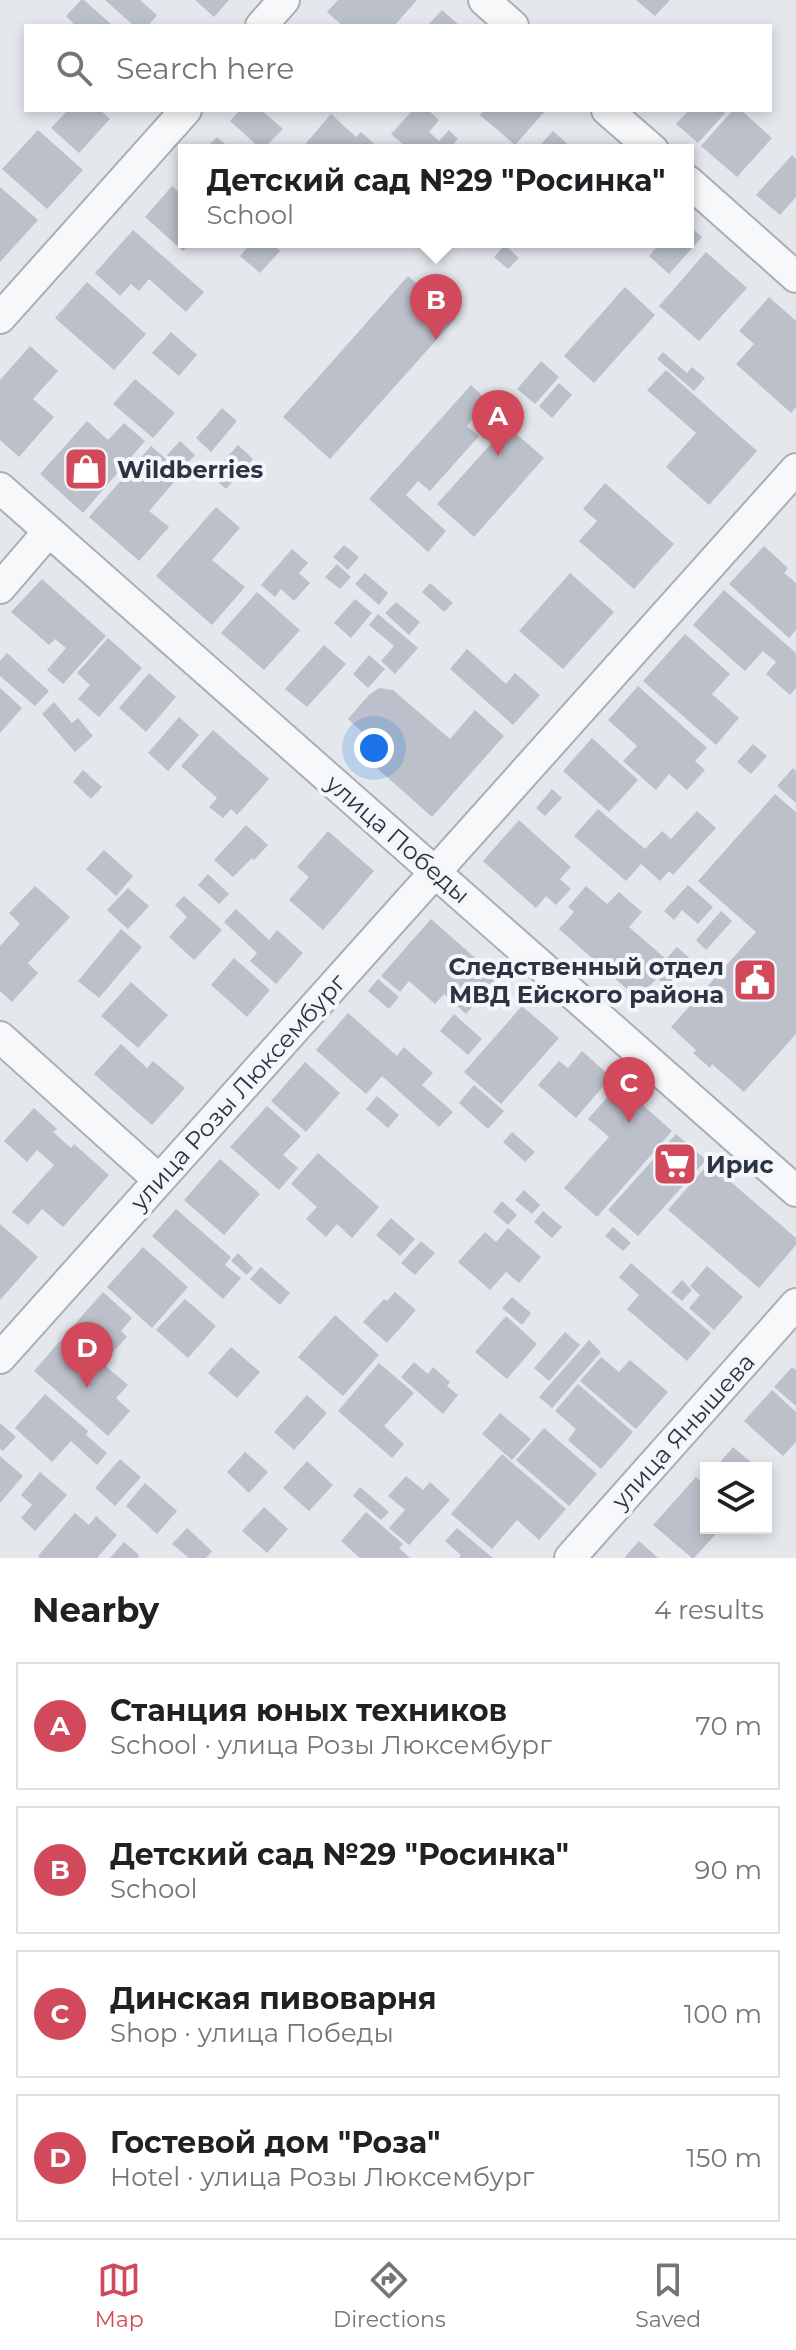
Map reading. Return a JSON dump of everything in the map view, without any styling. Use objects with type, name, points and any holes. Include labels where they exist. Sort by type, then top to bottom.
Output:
[{"type":"street","points":[[263,24],[284,0]]},
{"type":"street","points":[[484,0],[511,24]]},
{"type":"street","points":[[0,318],[184,112]]},
{"type":"street","points":[[609,112],[646,144]]},
{"type":"street","points":[[694,186],[796,277]]},
{"type":"street","name":"улица Розы Люксембург","points":[[0,1358],[796,469]]},
{"type":"street","name":"улица Победы","points":[[0,488],[796,1191]]},
{"type":"street","points":[[0,588],[49,531]]},
{"type":"street","points":[[0,1037],[159,1180]]},
{"type":"street","name":"улица Янышева","points":[[570,1558],[796,1304]]},
{"type":"building","points":[[84,0],[111,24],[74,24],[66,16]]},
{"type":"building","points":[[105,0],[140,0],[157,15],[150,24],[132,24]]},
{"type":"building","points":[[195,0],[229,0],[214,17]]},
{"type":"building","points":[[338,0],[417,0],[396,24],[341,24],[327,12]]},
{"type":"building","points":[[636,0],[670,0],[655,16]]},
{"type":"building","points":[[442,10],[458,24],[429,24]]},
{"type":"building","points":[[66,112],[102,112],[110,119],[79,153],[51,128]]},
{"type":"building","points":[[238,112],[263,112],[283,129],[268,144],[255,144],[230,121]]},
{"type":"building","points":[[411,112],[430,112],[439,120],[429,132],[439,141],[449,130],[458,139],[453,144],[403,144],[391,134]]},
{"type":"building","points":[[483,112],[544,112],[516,144],[480,115]]},
{"type":"building","points":[[687,112],[725,113],[698,143],[676,124]]},
{"type":"building","points":[[731,112],[743,112],[772,138],[737,177],[701,146]]},
{"type":"building","points":[[331,114],[356,137],[361,132],[374,144],[307,144]]},
{"type":"building","points":[[38,130],[83,170],[47,209],[2,169]]},
{"type":"building","points":[[553,131],[567,144],[541,144]]},
{"type":"building","points":[[217,137],[225,144],[210,144]]},
{"type":"building","points":[[792,155],[796,159],[796,197],[780,215],[756,195]]},
{"type":"building","points":[[172,186],[178,192],[178,247],[145,217]]},
{"type":"building","points":[[0,187],[38,220],[0,262]]},
{"type":"building","points":[[133,230],[204,292],[186,312],[149,279],[139,291],[131,284],[120,296],[95,273]]},
{"type":"building","points":[[694,230],[702,237],[694,246]]},
{"type":"building","points":[[247,248],[277,248],[280,251],[260,273],[240,256]]},
{"type":"building","points":[[502,248],[508,248],[519,258],[508,269],[494,257]]},
{"type":"building","points":[[656,248],[692,248],[669,274],[649,256]]},
{"type":"building","points":[[706,252],[747,288],[699,341],[659,306]]},
{"type":"building","points":[[408,276],[456,318],[330,459],[283,417]]},
{"type":"building","points":[[87,282],[146,334],[114,370],[55,318]]},
{"type":"building","points":[[625,287],[655,315],[594,383],[564,356]]},
{"type":"building","points":[[769,297],[796,321],[796,407],[791,413],[736,364],[754,344],[739,331]]},
{"type":"building","points":[[171,332],[197,355],[179,376],[152,353]]},
{"type":"building","points":[[30,346],[58,371],[33,399],[54,417],[19,457],[0,440],[0,380]]},
{"type":"building","points":[[663,352],[687,373],[692,367],[705,378],[694,391],[657,359]]},
{"type":"building","points":[[541,361],[559,377],[535,404],[517,389]]},
{"type":"building","points":[[666,370],[757,451],[709,505],[666,467],[696,433],[647,390]]},
{"type":"building","points":[[135,379],[175,413],[153,438],[113,404]]},
{"type":"building","points":[[559,383],[572,395],[552,418],[539,406]]},
{"type":"building","points":[[471,385],[488,401],[467,426],[479,436],[430,491],[418,481],[406,495],[446,531],[428,552],[369,499]]},
{"type":"building","points":[[222,408],[237,421],[211,452],[196,438]]},
{"type":"building","points":[[87,421],[108,440],[124,423],[145,441],[83,513],[40,474]]},
{"type":"building","points":[[507,426],[544,458],[474,537],[437,504]]},
{"type":"building","points":[[180,441],[195,455],[182,469],[167,455]]},
{"type":"building","points":[[238,445],[253,459],[226,489],[211,475]]},
{"type":"building","points":[[151,446],[182,473],[149,511],[169,527],[139,561],[89,517]]},
{"type":"building","points":[[605,483],[674,544],[634,589],[579,541],[597,521],[583,509]]},
{"type":"building","points":[[216,507],[240,528],[212,560],[245,587],[212,625],[156,576]]},
{"type":"building","points":[[344,545],[359,557],[348,570],[333,557]]},
{"type":"building","points":[[764,546],[788,568],[784,573],[796,583],[796,630],[789,638],[729,584]]},
{"type":"building","points":[[292,549],[308,563],[299,573],[310,583],[294,601],[281,589],[275,597],[261,585]]},
{"type":"building","points":[[337,564],[351,577],[340,589],[325,577]]},
{"type":"building","points":[[365,573],[388,593],[379,605],[355,584]]},
{"type":"building","points":[[570,573],[614,612],[563,669],[519,631]]},
{"type":"building","points":[[42,579],[106,636],[63,684],[47,670],[66,648],[55,639],[49,645],[11,612]]},
{"type":"building","points":[[430,583],[453,603],[444,612],[422,592]]},
{"type":"building","points":[[724,590],[796,653],[796,688],[790,695],[766,674],[776,662],[763,651],[745,671],[693,625]]},
{"type":"building","points":[[257,592],[300,630],[264,670],[221,633]]},
{"type":"building","points":[[355,599],[372,613],[351,638],[334,623]]},
{"type":"building","points":[[396,602],[420,622],[409,635],[385,613]]},
{"type":"building","points":[[378,614],[418,648],[395,674],[381,661],[394,646],[369,625]]},
{"type":"building","points":[[685,634],[730,674],[712,694],[739,718],[716,745],[643,681]]},
{"type":"building","points":[[108,638],[142,668],[99,717],[78,699],[90,685],[77,673]]},
{"type":"building","points":[[324,645],[346,664],[307,707],[285,689]]},
{"type":"building","points":[[467,649],[506,684],[515,673],[540,695],[513,725],[450,669]]},
{"type":"building","points":[[7,653],[49,691],[35,706],[0,676],[0,661]]},
{"type":"building","points":[[369,655],[385,669],[368,688],[353,674]]},
{"type":"building","points":[[149,673],[176,697],[146,732],[119,708]]},
{"type":"building","points":[[638,686],[707,748],[695,761],[705,770],[687,790],[669,774],[656,790],[623,761],[637,746],[608,720]]},
{"type":"building","points":[[0,688],[22,708],[0,733]]},
{"type":"building","points":[[379,688],[393,690],[450,739],[475,710],[504,736],[432,817],[361,754],[372,741],[348,719]]},
{"type":"building","points":[[54,702],[72,723],[78,718],[93,736],[75,752],[42,714]]},
{"type":"building","points":[[179,717],[199,735],[168,771],[148,753]]},
{"type":"building","points":[[213,730],[269,779],[237,815],[231,809],[223,818],[209,807],[217,798],[181,766]]},
{"type":"building","points":[[592,738],[638,780],[609,812],[563,771]]},
{"type":"building","points":[[753,744],[767,756],[751,774],[737,762]]},
{"type":"building","points":[[793,768],[796,771],[796,803],[777,786]]},
{"type":"building","points":[[83,770],[102,787],[91,799],[73,782]]},
{"type":"building","points":[[552,789],[562,798],[545,816],[536,808]]},
{"type":"building","name":"Следственный отдел МВД Ейского района","points":[[775,794],[796,812],[796,1034],[744,1092],[712,1064],[710,1068],[693,1053],[696,1050],[671,1027],[756,932],[698,881]]},
{"type":"building","points":[[598,809],[645,849],[662,831],[671,839],[697,811],[716,828],[673,875],[669,871],[660,881],[641,864],[626,881],[574,836]]},
{"type":"building","points":[[519,820],[571,867],[560,879],[571,889],[556,905],[546,896],[536,908],[483,861]]},
{"type":"building","points":[[246,825],[268,845],[233,877],[214,860]]},
{"type":"building","points":[[328,831],[374,871],[323,930],[289,900],[309,877],[297,867]]},
{"type":"building","points":[[104,850],[133,876],[116,896],[86,869]]},
{"type":"building","points":[[208,874],[229,894],[219,904],[198,885]]},
{"type":"building","points":[[688,885],[713,907],[698,924],[682,910],[674,920],[664,911]]},
{"type":"building","points":[[35,886],[70,917],[28,963],[38,973],[12,1002],[0,991],[0,946],[20,924],[9,913]]},
{"type":"building","points":[[586,886],[607,904],[619,892],[642,912],[629,927],[666,959],[677,947],[694,962],[670,989],[657,978],[648,988],[654,993],[644,1004],[559,929],[574,912],[568,907]]},
{"type":"building","points":[[128,888],[149,906],[128,929],[107,910]]},
{"type":"building","points":[[184,896],[222,930],[194,960],[169,937],[187,917],[175,905]]},
{"type":"building","points":[[236,909],[269,940],[277,930],[303,953],[276,984],[250,961],[257,953],[224,922]]},
{"type":"building","points":[[721,911],[732,921],[706,950],[696,940]]},
{"type":"building","points":[[431,919],[498,978],[466,1014],[444,994],[435,1004],[409,981],[400,992],[381,976]]},
{"type":"building","points":[[121,929],[142,947],[99,998],[78,981]]},
{"type":"building","points":[[234,958],[270,990],[247,1017],[211,985]]},
{"type":"building","points":[[378,979],[399,997],[389,1009],[368,991]]},
{"type":"building","points":[[131,982],[168,1015],[138,1048],[101,1016]]},
{"type":"building","points":[[522,1006],[559,1038],[501,1104],[464,1072]]},
{"type":"building","points":[[348,1013],[397,1056],[404,1047],[433,1073],[422,1085],[453,1112],[439,1127],[382,1076],[366,1094],[316,1050]]},
{"type":"building","points":[[454,1014],[482,1039],[468,1055],[440,1031]]},
{"type":"building","points":[[121,1044],[147,1068],[153,1061],[185,1088],[152,1125],[94,1074]]},
{"type":"building","points":[[582,1051],[611,1077],[576,1118],[538,1085],[559,1061],[568,1068]]},
{"type":"building","points":[[305,1062],[340,1093],[306,1132],[271,1101]]},
{"type":"building","points":[[619,1084],[672,1131],[597,1217],[564,1188],[609,1137],[588,1119]]},
{"type":"building","points":[[474,1085],[504,1111],[488,1129],[459,1103]]},
{"type":"building","points":[[377,1096],[399,1115],[388,1128],[366,1109]]},
{"type":"building","points":[[267,1106],[301,1136],[283,1155],[298,1168],[279,1190],[230,1147]]},
{"type":"building","points":[[34,1108],[57,1129],[53,1132],[71,1148],[74,1144],[109,1175],[63,1227],[42,1209],[28,1225],[12,1212],[54,1165],[37,1150],[27,1162],[4,1141]]},
{"type":"building","points":[[512,1132],[535,1152],[525,1162],[503,1142]]},
{"type":"building","points":[[676,1134],[706,1160],[638,1236],[608,1210]]},
{"type":"building","points":[[318,1153],[379,1207],[352,1238],[337,1224],[326,1237],[306,1219],[317,1207],[291,1184]]},
{"type":"building","points":[[220,1159],[260,1194],[224,1235],[184,1200]]},
{"type":"building","points":[[709,1163],[796,1238],[796,1245],[759,1288],[668,1210]]},
{"type":"building","points":[[524,1190],[540,1205],[532,1214],[515,1200]]},
{"type":"building","points":[[502,1201],[517,1215],[508,1225],[493,1212]]},
{"type":"building","points":[[176,1209],[231,1257],[225,1265],[241,1278],[223,1299],[152,1236]]},
{"type":"building","points":[[543,1211],[562,1227],[552,1238],[534,1222]]},
{"type":"building","points":[[391,1218],[415,1239],[400,1256],[376,1235]]},
{"type":"building","points":[[0,1224],[38,1257],[0,1300]]},
{"type":"building","points":[[613,1227],[631,1243],[623,1251],[605,1236]]},
{"type":"building","points":[[508,1228],[541,1257],[519,1283],[506,1272],[490,1290],[458,1262],[485,1232],[496,1242]]},
{"type":"building","points":[[421,1241],[435,1253],[415,1275],[401,1263]]},
{"type":"building","points":[[143,1247],[188,1287],[152,1328],[107,1287]]},
{"type":"building","points":[[238,1253],[253,1268],[247,1275],[231,1261]]},
{"type":"building","points":[[631,1263],[711,1333],[687,1361],[627,1309],[639,1295],[619,1277]]},
{"type":"building","points":[[707,1266],[743,1297],[714,1330],[689,1308],[700,1295],[690,1286]]},
{"type":"building","points":[[261,1267],[290,1293],[280,1305],[250,1279]]},
{"type":"building","points":[[682,1280],[692,1290],[682,1301],[671,1292]]},
{"type":"building","points":[[103,1292],[132,1318],[121,1331],[127,1337],[113,1352],[74,1325]]},
{"type":"building","points":[[395,1292],[416,1310],[387,1343],[363,1322],[384,1299],[387,1301]]},
{"type":"building","points":[[512,1297],[531,1313],[522,1325],[502,1308]]},
{"type":"building","points":[[185,1299],[216,1326],[188,1358],[156,1330]]},
{"type":"building","points":[[335,1315],[379,1355],[343,1396],[298,1357]]},
{"type":"building","points":[[506,1316],[537,1344],[507,1379],[475,1352]]},
{"type":"building","points":[[565,1332],[580,1345],[549,1381],[534,1368]]},
{"type":"building","points":[[67,1333],[128,1385],[116,1398],[130,1411],[108,1436],[34,1371]]},
{"type":"building","points":[[589,1340],[601,1352],[552,1408],[539,1397]]},
{"type":"building","points":[[231,1347],[260,1372],[237,1398],[208,1373]]},
{"type":"building","points":[[601,1357],[619,1372],[630,1360],[668,1392],[636,1429],[580,1381]]},
{"type":"building","points":[[414,1362],[428,1374],[433,1367],[450,1382],[447,1386],[458,1395],[443,1414],[401,1377]]},
{"type":"building","points":[[379,1363],[414,1393],[384,1426],[404,1444],[392,1458],[338,1411]]},
{"type":"building","points":[[792,1367],[796,1370],[796,1406],[774,1387]]},
{"type":"building","points":[[578,1384],[633,1432],[601,1469],[568,1440],[576,1429],[555,1411]]},
{"type":"building","points":[[772,1390],[796,1412],[796,1442],[783,1456],[744,1421]]},
{"type":"building","points":[[45,1394],[88,1431],[86,1435],[107,1453],[97,1465],[71,1441],[52,1462],[15,1428]]},
{"type":"building","points":[[307,1395],[327,1413],[294,1450],[274,1432]]},
{"type":"building","points":[[500,1413],[531,1439],[512,1460],[482,1434]]},
{"type":"building","points":[[0,1423],[16,1437],[3,1451],[0,1449]]},
{"type":"building","points":[[544,1428],[597,1474],[569,1506],[516,1460]]},
{"type":"building","points":[[733,1447],[751,1462],[720,1462]]},
{"type":"building","points":[[245,1452],[268,1472],[249,1493],[227,1472]]},
{"type":"building","points":[[502,1454],[566,1509],[539,1540],[517,1520],[492,1549],[451,1514]]},
{"type":"building","points":[[0,1456],[23,1476],[0,1503]]},
{"type":"building","points":[[120,1459],[141,1477],[115,1506],[95,1488]]},
{"type":"building","points":[[307,1461],[333,1485],[309,1511],[283,1488]]},
{"type":"building","points":[[40,1472],[67,1495],[35,1531],[21,1518],[32,1505],[21,1495]]},
{"type":"building","points":[[406,1476],[423,1490],[430,1482],[450,1500],[409,1545],[389,1528],[405,1510],[388,1496]]},
{"type":"building","points":[[696,1477],[700,1481],[700,1534],[716,1534],[694,1558],[653,1525]]},
{"type":"building","points":[[145,1483],[177,1511],[157,1534],[126,1506]]},
{"type":"building","points":[[360,1487],[389,1512],[381,1520],[353,1496]]},
{"type":"building","points":[[264,1507],[288,1529],[267,1553],[242,1531]]},
{"type":"building","points":[[366,1512],[403,1544],[399,1548],[410,1558],[360,1558],[341,1541]]},
{"type":"building","points":[[75,1513],[89,1525],[96,1516],[117,1535],[97,1558],[40,1558],[38,1556]]},
{"type":"building","points":[[187,1528],[212,1551],[206,1558],[189,1558],[172,1544]]},
{"type":"building","points":[[457,1528],[493,1558],[459,1558],[461,1555],[445,1541]]},
{"type":"building","points":[[639,1541],[658,1558],[624,1558]]},
{"type":"building","points":[[124,1542],[139,1555],[137,1558],[110,1558]]},
{"type":"place","name":"Детский сад №29 \"Росинка\"","points":[[436,340]]},
{"type":"place","name":"Станция юных техников","points":[[498,456]]},
{"type":"place","name":"Wildberries","points":[[86,469]]},
{"type":"place","name":"Следственный отдел МВД Ейского района","points":[[755,980]]},
{"type":"place","name":"Динская пивоварня","points":[[629,1123]]},
{"type":"place","name":"Ирис","points":[[675,1164]]},
{"type":"place","name":"Гостевой дом \"Роза\"","points":[[87,1388]]}]
